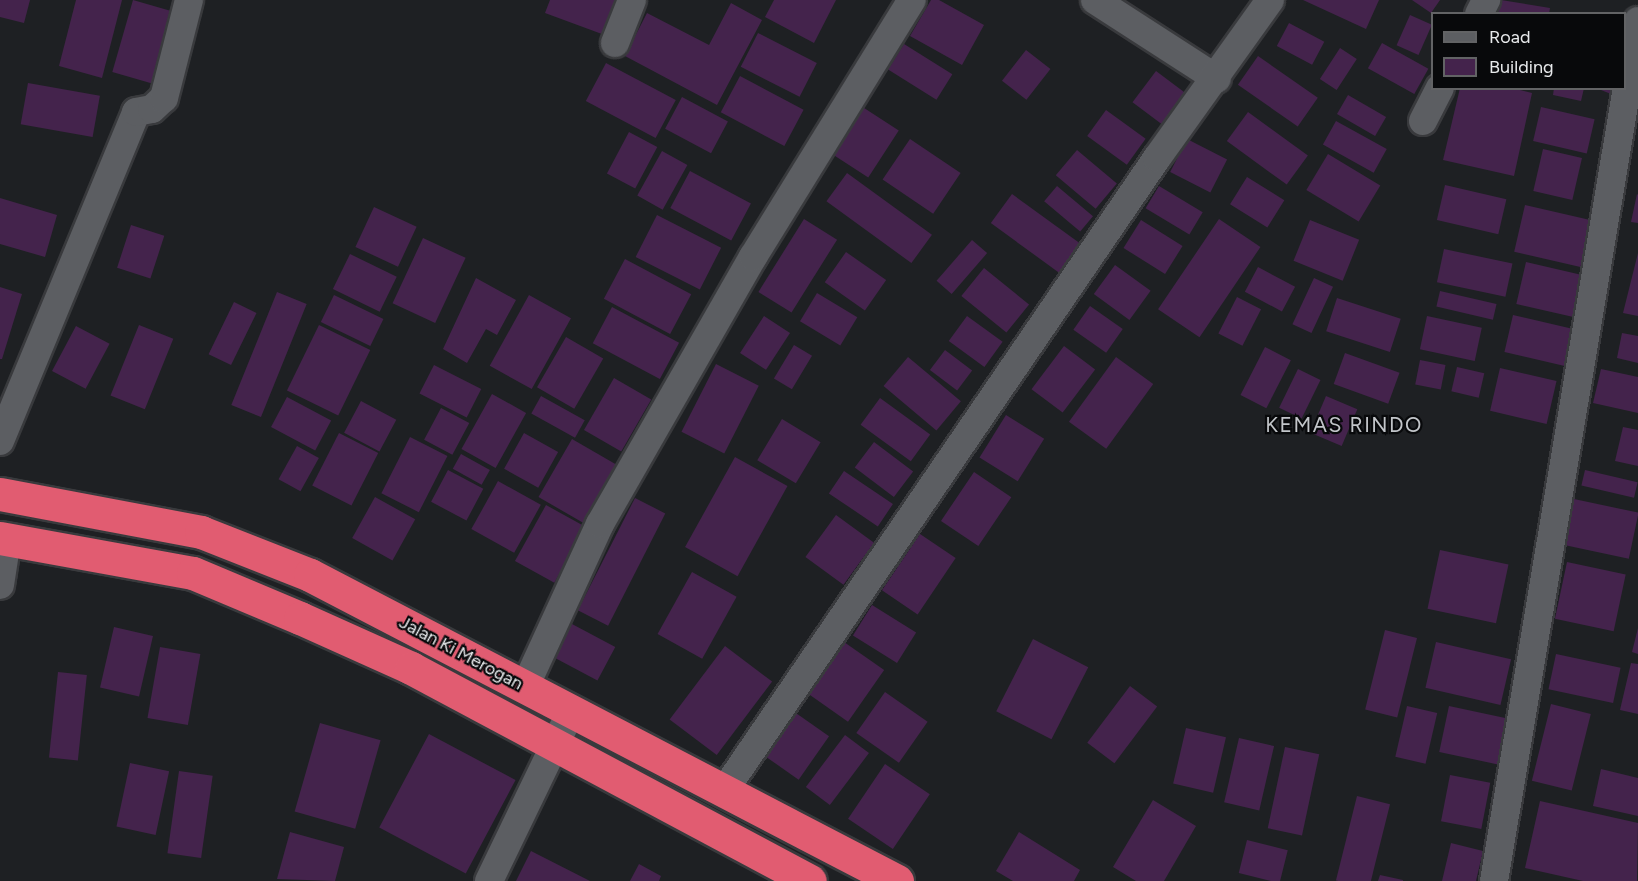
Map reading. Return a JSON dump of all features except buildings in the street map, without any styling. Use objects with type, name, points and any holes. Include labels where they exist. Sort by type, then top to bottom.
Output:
[{"type":"highway","name":"Jalan Ki Merogan","points":[[0,494],[201,532],[310,575],[897,881]]},
{"type":"highway","name":"Jalan Ki Merogan","points":[[3,538],[193,573],[411,668],[810,881]]},
{"type":"street","points":[[0,441],[136,112],[152,109],[164,98],[189,0]]},
{"type":"street","points":[[615,43],[632,0]]},
{"type":"street","points":[[525,687],[600,524],[753,257],[912,0]]},
{"type":"street","points":[[1095,0],[1217,79]]},
{"type":"street","points":[[724,791],[1157,158],[1217,79],[1269,0]]},
{"type":"street","points":[[1494,881],[1638,21]]},
{"type":"street","points":[[1423,121],[1439,90]]},
{"type":"street","points":[[0,585],[3,538]]},
{"type":"street","points":[[489,881],[553,743],[571,711]]},
{"type":"district","name":"KEMAS RINDO","points":[[1344,425]]}]
